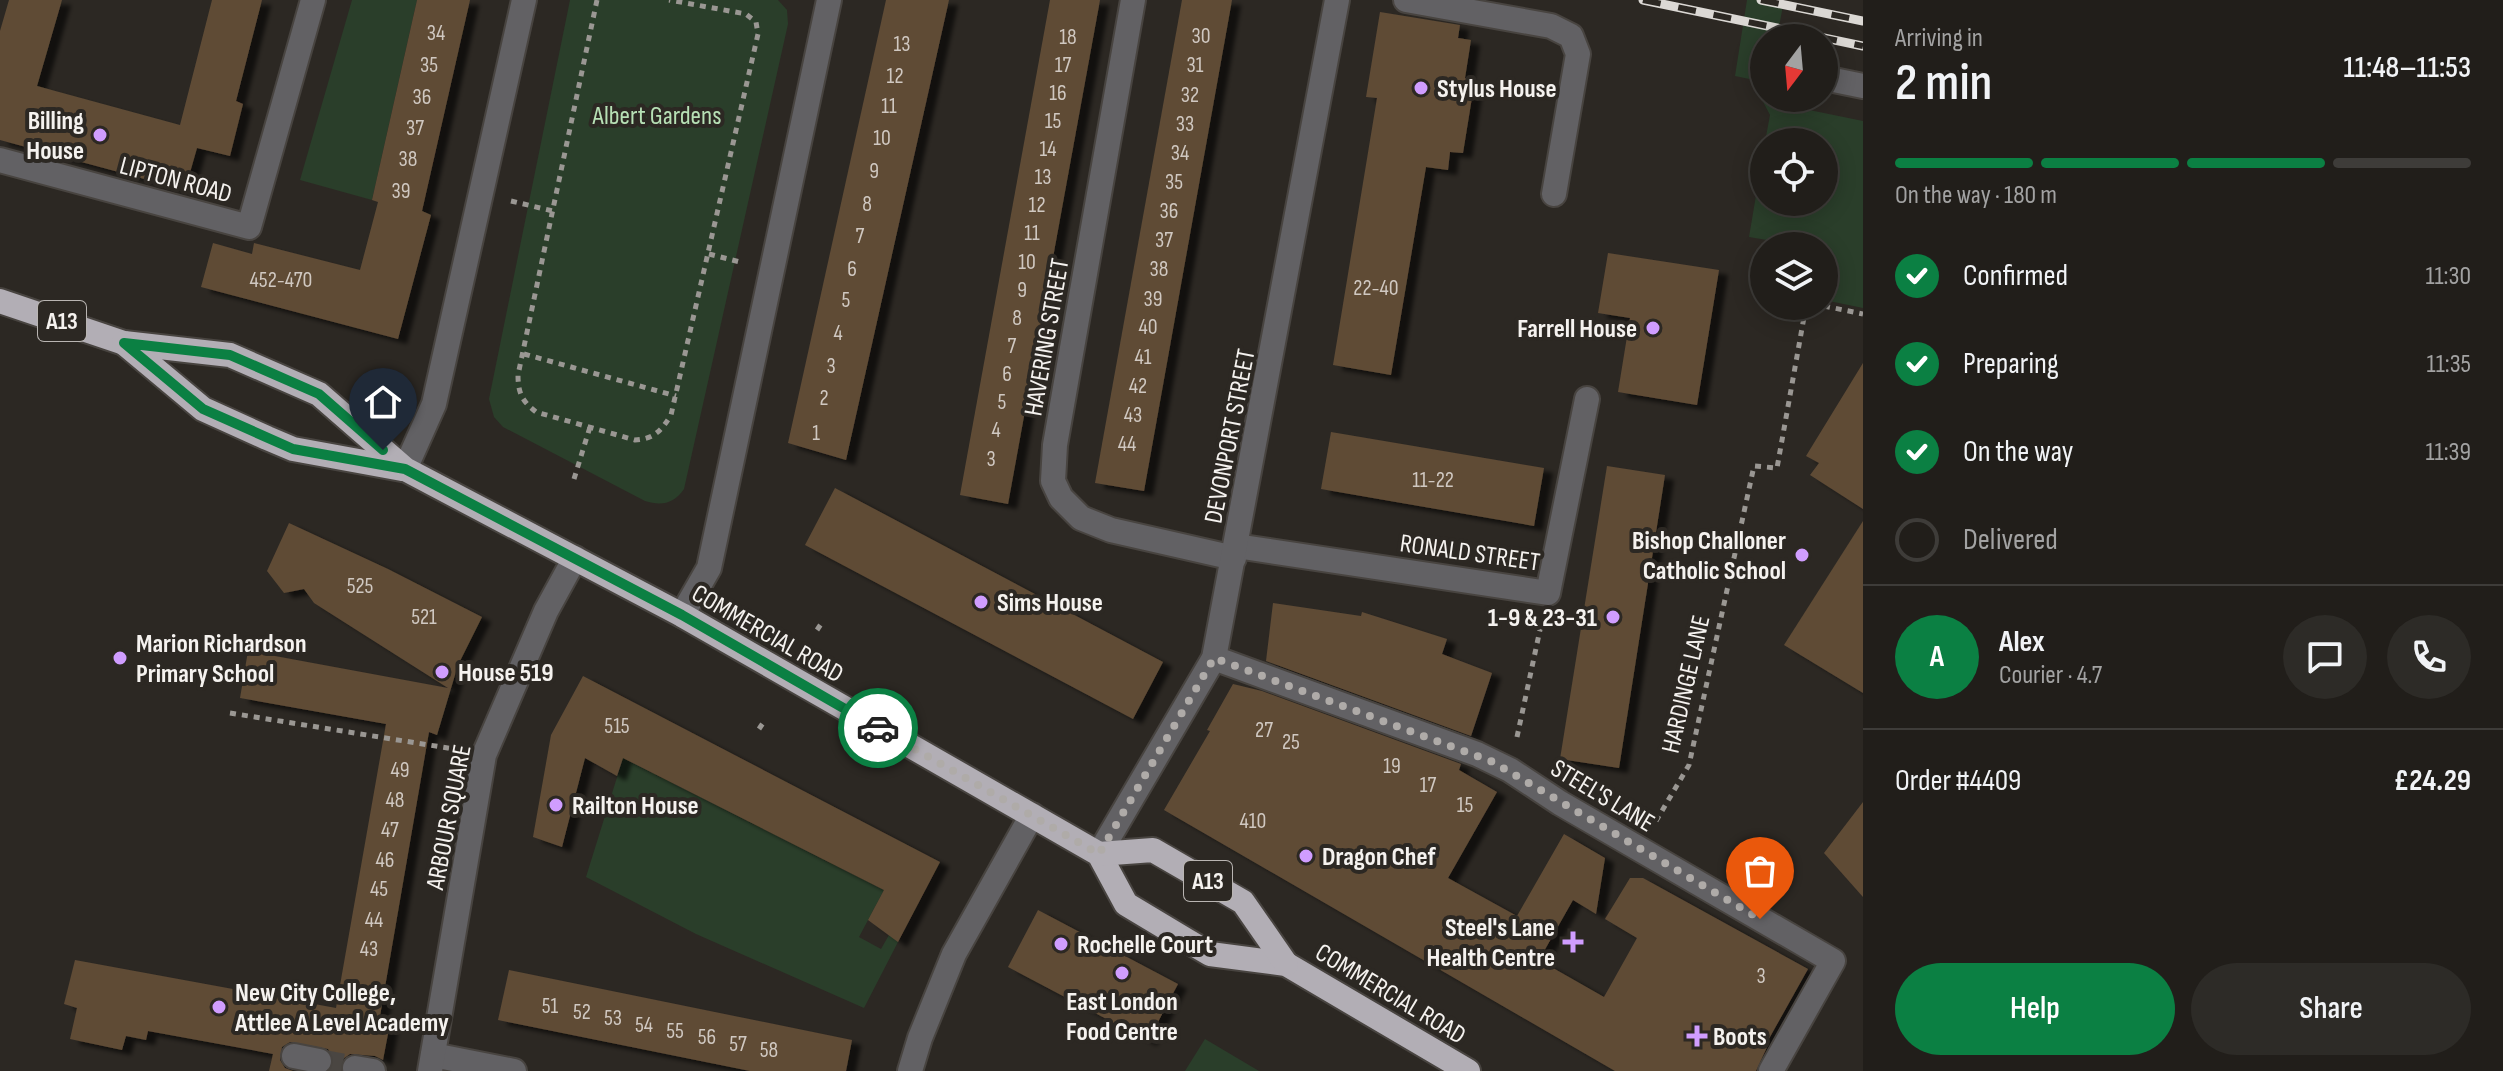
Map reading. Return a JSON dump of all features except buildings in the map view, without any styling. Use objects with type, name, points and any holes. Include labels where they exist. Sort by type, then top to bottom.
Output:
[{"type":"highway","name":"COMMERCIAL ROAD","points":[[0,301],[124,343],[230,355],[319,394],[405,469],[682,615],[1099,854],[1126,904],[1198,947],[1210,954],[1286,964],[1468,1071]]},
{"type":"highway","name":"COMMERCIAL ROAD","points":[[124,343],[203,409],[267,438],[293,449],[405,469]]},
{"type":"highway","name":"COMMERCIAL ROAD","points":[[1099,854],[1153,850],[1243,902],[1286,964]]},
{"type":"street","name":"LIPTON ROAD","points":[[0,160],[249,227],[313,0]]},
{"type":"street","points":[[405,469],[434,404],[524,0]]},
{"type":"street","points":[[682,615],[709,568],[829,0]]},
{"type":"street","name":"HAVERING STREET","points":[[1133,0],[1055,445],[1053,481],[1061,498],[1081,518],[1111,530],[1235,552]]},
{"type":"street","name":"DEVONPORT STREET","points":[[1099,854],[1214,658],[1337,0]]},
{"type":"street","points":[[1406,0],[1551,26],[1571,36],[1578,54],[1554,194]]},
{"type":"street","points":[[1838,81],[1863,86]]},
{"type":"street","name":"RONALD STREET","points":[[1235,552],[1548,593],[1587,399]]},
{"type":"street","name":"ARBOUR SQUARE","points":[[514,1071],[431,1063],[484,755],[546,611],[575,558]]},
{"type":"street","name":"STEEL'S LANE","points":[[1214,658],[1477,754],[1510,770],[1560,803],[1833,961],[1771,1071]]},
{"type":"street","points":[[910,1071],[954,954],[1032,815]]},
{"type":"street","points":[[294,1056],[319,1061]]},
{"type":"path","points":[[597,0],[518,391],[525,404],[536,412],[635,440],[650,439],[662,430],[671,415],[758,27],[746,14],[669,0]]},
{"type":"path","points":[[481,194],[553,211]]},
{"type":"path","points":[[1838,309],[1863,314]]},
{"type":"path","name":"HARDINGE LANE","points":[[1639,849],[1689,765],[1754,466],[1777,468],[1803,320]]},
{"type":"path","points":[[524,354],[676,396]]},
{"type":"path","points":[[574,479],[590,427]]},
{"type":"path","points":[[1510,770],[1548,593]]},
{"type":"path","points":[[817,630],[823,621]]},
{"type":"path","points":[[230,713],[484,755]]},
{"type":"path","points":[[759,729],[763,723]]},
{"type":"green space","points":[[352,0],[417,0],[372,200],[300,180]]},
{"type":"green space","name":"Albert Gardens","points":[[570,0],[778,0],[787,10],[788,24],[684,489],[667,502],[645,501],[503,427],[494,417],[489,399]]},
{"type":"green space","points":[[1747,0],[1784,0],[1780,24],[1750,24],[1750,79],[1735,76]]},
{"type":"green space","points":[[1768,112],[1819,112],[1863,121],[1863,308],[1838,303],[1838,232],[1750,232],[1749,237],[1753,216],[1838,216],[1838,128],[1768,128]]},
{"type":"green space","points":[[623,758],[884,890],[859,937],[881,949],[889,935],[898,942],[864,1008],[696,934],[586,877]]},
{"type":"green space","points":[[1205,1039],[1259,1071],[1185,1071]]},
{"type":"tunnel","points":[[319,1061],[355,1068]]},
{"type":"railway","points":[[1643,0],[1863,46]]},
{"type":"railway","points":[[1761,0],[1863,21]]},
{"type":"way so far","points":[[878,728],[1099,854],[1214,658],[1477,754],[1510,770],[1586,819],[1760,919]]},
{"type":"place","name":"Stylus House","points":[[1421,88]]},
{"type":"place","name":"Billing House","points":[[100,135]]},
{"type":"place","name":"Farrell House","points":[[1653,328]]},
{"type":"place","name":"Bishop Challoner Catholic School","points":[[1802,555]]},
{"type":"place","name":"Sims House","points":[[981,602]]},
{"type":"place","name":"1-9 & 23-31","points":[[1613,617]]},
{"type":"place","name":"Marion Richardson Primary School","points":[[120,658]]},
{"type":"place","name":"House 519","points":[[442,672]]},
{"type":"place","name":"Railton House","points":[[556,805]]},
{"type":"place","name":"Dragon Chef","points":[[1306,856]]},
{"type":"place","name":"Steel's Lane Health Centre","points":[[1573,942]]},
{"type":"place","name":"Rochelle Court","points":[[1061,944]]},
{"type":"place","name":"East London Food Centre","points":[[1122,973]]},
{"type":"place","name":"New City College, Attlee A Level Academy","points":[[219,1007]]},
{"type":"place","name":"Boots","points":[[1697,1036]]},
{"type":"route","points":[[383,450],[319,394],[230,355],[124,343],[203,409],[293,449],[405,469],[682,615],[878,728]]}]
